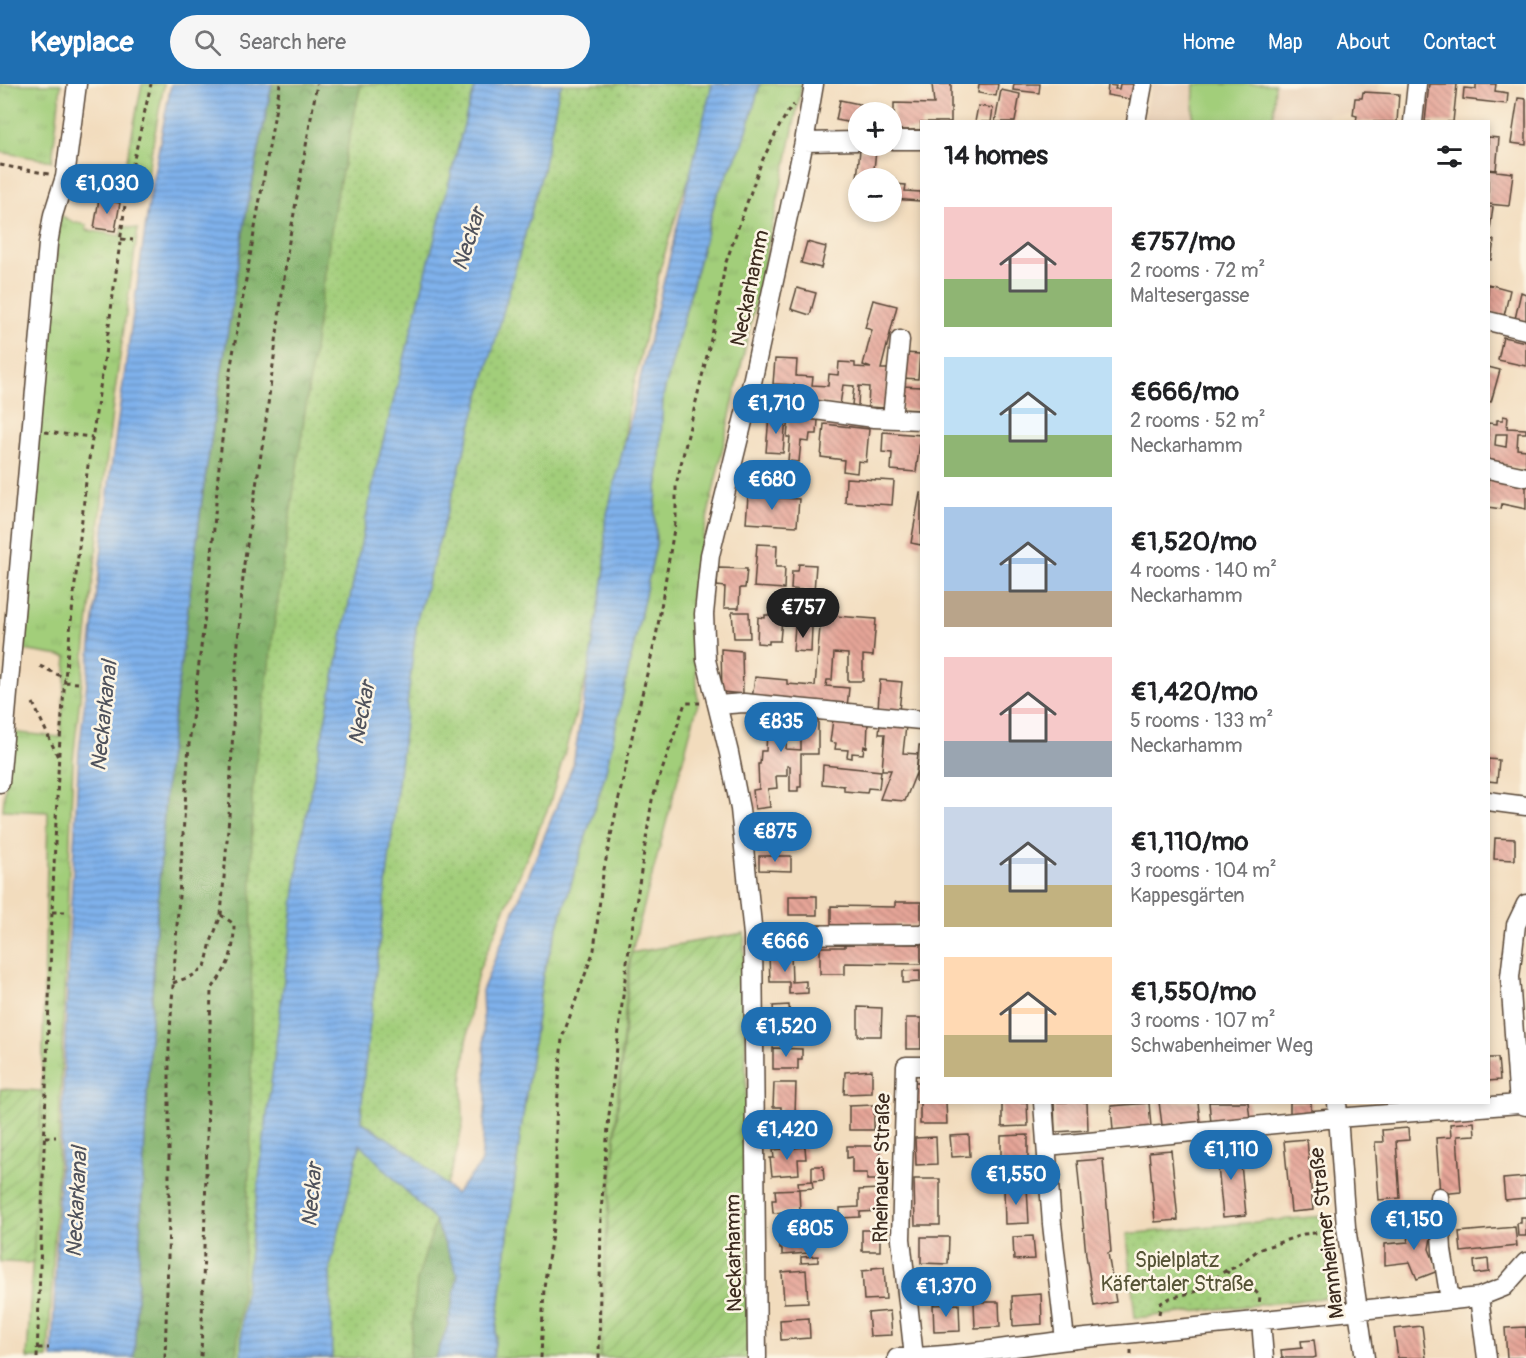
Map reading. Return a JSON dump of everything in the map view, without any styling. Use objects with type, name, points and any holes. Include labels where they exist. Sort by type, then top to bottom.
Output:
[{"type":"street","points":[[0,783],[48,244],[53,215],[66,177],[77,84]]},
{"type":"street","points":[[1136,120],[1143,84]]},
{"type":"street","points":[[1413,120],[1417,84]]},
{"type":"street","name":"Neckarhamm","points":[[757,1358],[753,935],[740,809],[706,660],[704,614],[710,555],[748,401],[804,142],[812,90]]},
{"type":"street","points":[[902,140],[920,140]]},
{"type":"street","points":[[804,142],[848,141]]},
{"type":"street","points":[[1490,321],[1526,330]]},
{"type":"street","points":[[892,418],[900,340]]},
{"type":"street","points":[[748,401],[874,417],[920,420]]},
{"type":"street","points":[[1490,470],[1526,477]]},
{"type":"street","points":[[717,705],[744,703],[920,720]]},
{"type":"street","points":[[1490,801],[1526,807]]},
{"type":"street","points":[[1047,1146],[1337,1110],[1523,1105],[1510,977],[1516,925],[1526,904]]},
{"type":"street","points":[[753,935],[920,934]]},
{"type":"street","name":"Rheinauer Straße","points":[[914,1357],[901,1239],[906,1066],[920,1066]]},
{"type":"street","points":[[1043,1104],[1052,1224],[1065,1340]]},
{"type":"street","name":"Mannheimer Straße","points":[[1337,1110],[1347,1232],[1365,1358]]},
{"type":"street","points":[[1439,1197],[1442,1250],[1450,1300]]},
{"type":"street","points":[[897,1358],[1479,1297],[1504,1287],[1526,1262]]},
{"type":"street","points":[[1479,1297],[1487,1358]]},
{"type":"street","points":[[1261,1321],[1264,1358]]},
{"type":"path","points":[[37,1358],[52,912],[65,680],[79,541],[127,190],[151,84]]},
{"type":"path","points":[[165,1358],[169,1222],[169,1047],[189,744],[230,377],[280,84]]},
{"type":"path","points":[[173,983],[192,976],[205,967],[211,942],[222,915],[244,564],[265,428],[288,247],[317,84]]},
{"type":"path","points":[[541,1358],[544,1287],[556,1208],[556,1120],[562,1038],[594,950],[603,874],[635,723],[657,637],[676,517],[676,485],[716,318],[725,265],[761,163],[775,134],[791,107],[812,90]]},
{"type":"path","points":[[0,165],[127,190]]},
{"type":"path","points":[[121,239],[133,240]]},
{"type":"path","points":[[32,430],[93,437]]},
{"type":"path","points":[[40,666],[65,680],[78,683]]},
{"type":"path","points":[[33,703],[59,759]]},
{"type":"path","points":[[599,1358],[601,1212],[609,1114],[627,962],[652,800],[684,703],[717,705]]},
{"type":"path","points":[[52,912],[65,912]]},
{"type":"path","points":[[201,1358],[211,990],[231,959],[234,937],[234,924],[222,915]]},
{"type":"path","points":[[45,1137],[56,1137]]},
{"type":"path","points":[[1158,1331],[1161,1303],[1170,1298],[1198,1291],[1225,1270],[1236,1267],[1258,1250],[1304,1234],[1325,1231],[1347,1232]]},
{"type":"path","points":[[1225,1270],[1244,1280],[1260,1296],[1261,1321]]},
{"type":"path","points":[[38,1348],[49,1348]]},
{"type":"shaded area","points":[[1152,84],[1379,84],[1379,93],[1363,92],[1362,98],[1355,98],[1353,115],[1328,114],[1327,120],[1144,120]]},
{"type":"green space","points":[[0,84],[61,84],[52,161],[0,152]]},
{"type":"green space","points":[[142,84],[164,84],[143,197],[121,189]]},
{"type":"green space","points":[[272,84],[476,84],[241,1358],[134,1358],[154,956],[167,769],[203,492],[246,214]]},
{"type":"green space","points":[[361,84],[728,84],[682,196],[660,269],[629,407],[596,644],[550,803],[479,970],[472,998],[462,1082],[463,1123],[455,1159],[417,1280],[409,1358],[236,1358],[251,1133],[252,795],[335,204]]},
{"type":"green space","points":[[760,84],[802,84],[691,591],[698,703],[629,962],[607,1235],[600,1358],[493,1358],[543,974],[605,775],[656,545],[655,513],[663,396],[716,197],[744,141]]},
{"type":"green space","points":[[1194,84],[1275,84],[1273,120],[1193,120]]},
{"type":"green space","points":[[60,215],[73,222],[87,225],[86,230],[121,236],[123,226],[138,229],[112,412],[73,760],[48,1358],[27,1358],[42,1091],[48,812],[3,810],[10,732],[60,737],[67,657],[17,649]]},
{"type":"green space","points":[[744,933],[750,1358],[600,1358],[607,1235],[631,953]]},
{"type":"green space","points":[[0,1089],[42,1091],[33,1263],[0,1262]]},
{"type":"green space","name":"Spielplatz Käfertaler Straße","points":[[1322,1216],[1331,1297],[1135,1318],[1127,1234]]},
{"type":"green space","points":[[435,1221],[458,1275],[448,1325],[436,1358],[332,1358]]},
{"type":"water","name":"Neckarkanal","points":[[171,84],[272,84],[246,214],[203,492],[167,769],[154,956],[134,1358],[52,1358],[79,753],[110,476],[150,195]]},
{"type":"water","name":"Neckar","points":[[476,84],[563,84],[559,90],[543,170],[417,620],[364,1075],[361,1121],[413,1155],[455,1194],[481,1164],[486,1099],[482,991],[573,765],[605,569],[605,522],[712,84],[760,84],[744,141],[716,197],[663,396],[655,513],[656,545],[605,775],[543,974],[493,1358],[436,1358],[448,1325],[458,1275],[435,1221],[360,1144],[330,1268],[332,1358],[241,1358],[242,1315],[302,835],[376,469]]},
{"type":"building","points":[[932,84],[951,84],[951,120],[920,120],[920,130],[902,130],[902,103],[934,104]]},
{"type":"building","points":[[979,84],[998,84],[996,96],[978,93]]},
{"type":"building","points":[[1014,84],[1040,84],[1039,93],[1013,90]]},
{"type":"building","points":[[1120,84],[1138,84],[1135,100],[1107,95],[1108,85],[1119,89]]},
{"type":"building","points":[[1429,84],[1457,84],[1453,120],[1425,120]]},
{"type":"building","points":[[1476,84],[1496,84],[1495,91],[1508,93],[1507,104],[1463,99],[1464,88],[1476,89]]},
{"type":"building","points":[[1001,90],[1020,94],[1015,120],[995,120]]},
{"type":"building","points":[[1363,92],[1399,94],[1397,120],[1356,120],[1357,116],[1353,115],[1355,98],[1362,98]]},
{"type":"building","points":[[1518,98],[1526,99],[1526,145],[1511,143]]},
{"type":"building","points":[[840,100],[850,102],[848,122],[836,120]]},
{"type":"building","points":[[978,106],[993,108],[991,120],[975,120]]},
{"type":"building","points":[[1490,137],[1499,138],[1496,170],[1490,169]]},
{"type":"building","points":[[859,156],[875,156],[874,168],[858,168]]},
{"type":"building","points":[[1490,170],[1513,173],[1509,206],[1490,204]]},
{"type":"building","points":[[902,185],[906,185],[905,191],[920,192],[920,201],[902,200]]},
{"type":"building","points":[[99,199],[120,203],[115,231],[94,228]]},
{"type":"building","points":[[1490,207],[1493,207],[1490,230]]},
{"type":"building","points":[[1490,239],[1494,240],[1490,260]]},
{"type":"building","points":[[807,242],[826,247],[821,268],[801,263]]},
{"type":"building","points":[[1490,285],[1510,290],[1504,316],[1490,312]]},
{"type":"building","points":[[797,288],[816,293],[810,315],[791,309]]},
{"type":"building","points":[[1521,292],[1526,294],[1526,321],[1515,319]]},
{"type":"building","points":[[873,300],[897,306],[881,369],[888,369],[885,408],[868,407],[869,387],[859,386],[858,406],[852,405],[854,386],[843,385],[840,405],[792,401],[795,385],[773,384],[775,359],[797,360],[796,376],[813,377],[812,385],[828,386],[829,374],[838,375],[839,362],[855,363],[855,367],[871,368],[863,365],[872,330],[865,328]]},
{"type":"building","points":[[1503,337],[1526,342],[1526,366],[1498,360]]},
{"type":"building","points":[[904,353],[920,354],[918,379],[903,378]]},
{"type":"building","points":[[1490,368],[1500,370],[1490,402]]},
{"type":"building","points":[[902,386],[920,387],[920,410],[901,409]]},
{"type":"building","points":[[769,416],[786,417],[783,453],[766,452]]},
{"type":"building","points":[[1503,416],[1508,417],[1507,428],[1526,429],[1526,433],[1518,433],[1517,449],[1526,450],[1526,469],[1490,462],[1490,423],[1497,424],[1497,420],[1503,420]],"holes":[[[1496,434],[1507,434],[1506,447],[1495,445]]]},
{"type":"building","points":[[789,417],[818,420],[817,434],[810,434],[809,442],[801,441],[799,462],[788,461]]},
{"type":"building","points":[[824,424],[869,429],[866,462],[858,461],[857,473],[843,471],[844,460],[821,457]]},
{"type":"building","points":[[883,432],[920,435],[916,472],[891,470],[892,453],[882,452]]},
{"type":"building","points":[[846,478],[894,481],[892,505],[845,502]]},
{"type":"building","points":[[1490,478],[1526,486],[1526,509],[1502,504],[1501,509],[1490,507]]},
{"type":"building","points":[[920,493],[920,545],[911,543]]},
{"type":"building","points":[[748,496],[799,499],[797,526],[746,523]]},
{"type":"building","points":[[757,544],[777,545],[776,567],[785,567],[784,589],[754,587]]},
{"type":"building","points":[[799,564],[816,565],[814,591],[791,589],[792,571],[798,571]]},
{"type":"building","points":[[718,568],[747,569],[745,588],[740,588],[739,608],[724,608],[725,587],[717,586]]},
{"type":"building","points":[[732,612],[749,612],[750,638],[734,638]]},
{"type":"building","points":[[765,615],[778,615],[778,619],[782,619],[780,641],[769,641],[769,644],[757,643],[758,617],[765,618]]},
{"type":"building","points":[[821,615],[876,619],[873,656],[863,655],[863,681],[848,681],[848,654],[834,653],[832,680],[827,680],[826,686],[849,688],[847,707],[752,699],[755,677],[787,680],[787,684],[815,686]]},
{"type":"building","points":[[795,626],[812,627],[811,652],[793,651]]},
{"type":"building","points":[[721,649],[742,651],[743,694],[722,692]]},
{"type":"building","points":[[880,680],[902,682],[899,711],[878,709]]},
{"type":"building","points":[[751,713],[788,715],[786,749],[801,750],[801,717],[818,718],[818,754],[801,754],[801,787],[798,787],[798,791],[790,791],[790,766],[787,766],[787,776],[776,776],[777,788],[768,789],[770,807],[755,809],[753,790],[759,789],[758,764],[760,764],[761,751],[766,751],[767,731],[750,730]]},
{"type":"building","points":[[833,719],[868,722],[867,747],[864,746],[863,754],[852,753],[852,758],[847,757],[848,750],[835,749],[836,743],[830,742]]},
{"type":"building","points":[[880,723],[906,726],[903,753],[918,754],[916,773],[905,801],[880,799],[891,770],[882,770],[885,734],[879,734]]},
{"type":"building","points":[[919,745],[920,745],[920,782],[916,781]]},
{"type":"building","points":[[1490,759],[1499,760],[1497,782],[1490,781]]},
{"type":"building","points":[[823,765],[881,771],[879,789],[868,788],[867,793],[844,791],[844,786],[822,784]]},
{"type":"building","points":[[801,817],[802,842],[784,843],[782,818]]},
{"type":"building","points":[[775,819],[776,837],[761,838],[759,820]]},
{"type":"building","points":[[1495,838],[1515,839],[1515,860],[1494,859]]},
{"type":"building","points":[[759,856],[791,856],[791,871],[759,870]]},
{"type":"building","points":[[789,896],[817,896],[817,915],[789,915]]},
{"type":"building","points":[[895,902],[920,902],[920,925],[895,925],[895,928],[831,928],[831,906],[895,907]]},
{"type":"building","points":[[845,943],[920,944],[920,964],[845,963],[845,974],[820,974],[820,947],[845,947]]},
{"type":"building","points":[[791,953],[792,982],[806,981],[808,993],[789,994],[789,982],[770,982],[769,954]]},
{"type":"building","points":[[920,970],[920,982],[903,983],[903,971]]},
{"type":"building","points":[[789,1005],[790,1019],[802,1018],[803,1027],[775,1029],[773,1006]]},
{"type":"building","points":[[858,1007],[882,1008],[881,1036],[858,1036]]},
{"type":"building","points":[[906,1018],[920,1018],[920,1049],[906,1049]]},
{"type":"building","points":[[773,1048],[802,1049],[802,1059],[798,1059],[798,1069],[773,1069]]},
{"type":"building","points":[[1490,1058],[1498,1058],[1500,1080],[1490,1081]]},
{"type":"building","points":[[872,1070],[872,1093],[844,1094],[845,1072]]},
{"type":"building","points":[[915,1082],[920,1082],[920,1102],[914,1102]]},
{"type":"building","points":[[774,1083],[796,1083],[795,1114],[781,1114],[781,1107],[773,1107]]},
{"type":"building","points":[[920,1104],[946,1104],[947,1124],[920,1124]]},
{"type":"building","points":[[1002,1104],[1027,1104],[1028,1126],[1002,1127]]},
{"type":"building","points":[[1054,1104],[1087,1104],[1088,1130],[1055,1132]]},
{"type":"building","points":[[1149,1104],[1151,1127],[1113,1130],[1111,1106]]},
{"type":"building","points":[[1159,1104],[1198,1104],[1200,1122],[1162,1125]]},
{"type":"building","points":[[1209,1104],[1248,1104],[1250,1119],[1211,1123]]},
{"type":"building","points":[[1290,1104],[1311,1104],[1311,1115],[1290,1115]]},
{"type":"building","points":[[874,1105],[874,1130],[849,1130],[849,1106]]},
{"type":"building","points":[[767,1116],[799,1116],[807,1121],[807,1138],[767,1138]]},
{"type":"building","points":[[1474,1122],[1475,1135],[1457,1136],[1461,1192],[1440,1194],[1436,1138],[1451,1137],[1450,1124]]},
{"type":"building","points":[[1408,1128],[1409,1140],[1396,1141],[1400,1198],[1379,1200],[1375,1142],[1383,1142],[1382,1130]]},
{"type":"building","points":[[969,1135],[970,1156],[952,1157],[950,1136]]},
{"type":"building","points":[[1028,1135],[1028,1174],[1001,1174],[1001,1136]]},
{"type":"building","points":[[936,1137],[937,1164],[916,1165],[915,1138]]},
{"type":"building","points":[[1307,1139],[1313,1210],[1291,1212],[1284,1141]]},
{"type":"building","points":[[1239,1144],[1246,1215],[1223,1217],[1216,1146]]},
{"type":"building","points":[[847,1146],[880,1146],[880,1180],[867,1180],[867,1173],[852,1173],[852,1157],[847,1158]]},
{"type":"building","points":[[805,1147],[806,1159],[798,1159],[799,1174],[772,1176],[770,1158],[774,1158],[773,1150]]},
{"type":"building","points":[[1171,1150],[1178,1220],[1155,1222],[1149,1152]]},
{"type":"building","points":[[1103,1159],[1111,1252],[1108,1253],[1116,1302],[1094,1306],[1086,1255],[1077,1161]]},
{"type":"building","points":[[812,1166],[823,1166],[824,1180],[812,1181]]},
{"type":"building","points":[[1526,1177],[1526,1198],[1505,1200],[1503,1179]]},
{"type":"building","points":[[914,1179],[940,1179],[940,1225],[915,1225]]},
{"type":"building","points":[[812,1181],[813,1188],[799,1189],[798,1182]]},
{"type":"building","points":[[1027,1187],[1029,1223],[1005,1224],[1004,1188]]},
{"type":"building","points":[[799,1189],[800,1211],[773,1213],[772,1200],[776,1200],[775,1190]]},
{"type":"building","points":[[879,1189],[880,1211],[860,1212],[860,1217],[840,1218],[840,1208],[859,1207],[859,1190]]},
{"type":"building","points":[[1521,1217],[1526,1217],[1526,1236],[1518,1236],[1517,1223],[1521,1223]]},
{"type":"building","points":[[1411,1222],[1433,1226],[1429,1249],[1438,1271],[1417,1279],[1410,1262],[1385,1265],[1385,1244],[1408,1242]]},
{"type":"building","points":[[1515,1227],[1517,1246],[1461,1252],[1459,1232]]},
{"type":"building","points":[[862,1230],[880,1230],[880,1251],[862,1251]]},
{"type":"building","points":[[813,1235],[814,1247],[808,1247],[808,1253],[782,1255],[779,1237]]},
{"type":"building","points":[[1033,1236],[1035,1259],[1014,1260],[1013,1237]]},
{"type":"building","points":[[921,1237],[949,1237],[948,1264],[921,1263]]},
{"type":"building","points":[[818,1256],[818,1262],[801,1263],[801,1257]]},
{"type":"building","points":[[1488,1259],[1489,1272],[1475,1274],[1474,1261]]},
{"type":"building","points":[[884,1267],[886,1299],[864,1300],[862,1271]]},
{"type":"building","points":[[806,1270],[808,1302],[784,1303],[782,1272]]},
{"type":"building","points":[[1041,1294],[1042,1324],[1013,1326],[1012,1296]]},
{"type":"building","points":[[974,1302],[999,1302],[1000,1327],[975,1328]]},
{"type":"building","points":[[959,1304],[960,1331],[934,1332],[933,1305]]},
{"type":"building","points":[[890,1311],[892,1335],[870,1336],[868,1313]]},
{"type":"building","points":[[809,1318],[810,1338],[781,1340],[780,1320]]},
{"type":"building","points":[[1422,1326],[1426,1358],[1398,1358],[1394,1329]]},
{"type":"building","points":[[1526,1327],[1526,1358],[1507,1358],[1505,1328]]},
{"type":"building","points":[[1314,1340],[1316,1357],[1282,1358],[1281,1350],[1302,1348],[1301,1341]]}]
